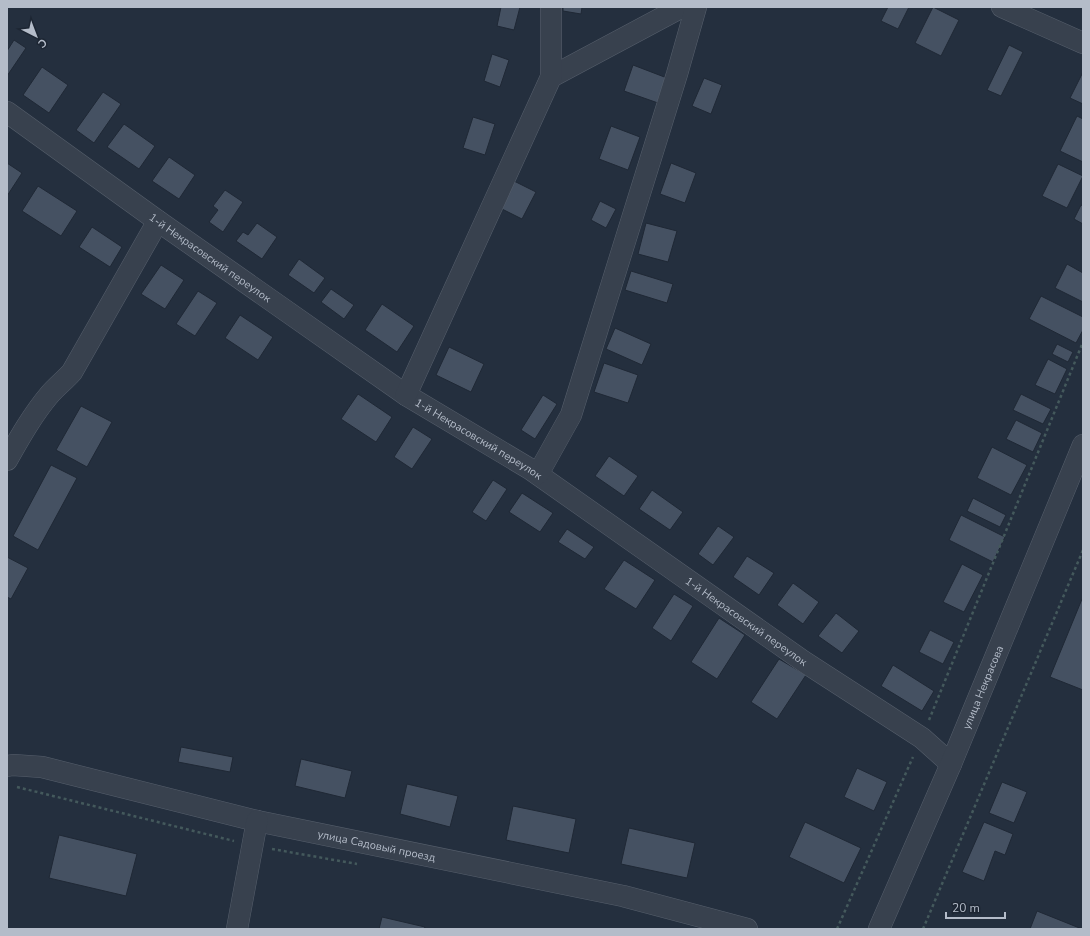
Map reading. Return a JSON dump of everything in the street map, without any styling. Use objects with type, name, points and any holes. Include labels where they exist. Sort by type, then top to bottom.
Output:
[{"type":"street","points":[[406,395],[551,77],[551,7]]},
{"type":"street","points":[[551,77],[682,7]]},
{"type":"street","points":[[538,474],[571,415],[677,74],[696,7]]},
{"type":"street","points":[[1002,7],[1083,43]]},
{"type":"street","name":"1-й Некрасовский переулок","points":[[7,112],[158,221],[406,395],[538,474],[803,660],[922,738],[951,764]]},
{"type":"street","points":[[7,460],[26,426],[50,394],[63,383],[72,372],[158,221]]},
{"type":"street","name":"улица Некрасова","points":[[879,929],[951,764],[1083,445]]},
{"type":"street","name":"улица Садовый проезд","points":[[7,766],[42,767],[257,821],[623,896],[747,929]]},
{"type":"street","points":[[237,929],[257,821]]},
{"type":"path","points":[[837,929],[922,738],[1083,342]]},
{"type":"path","points":[[923,929],[1083,550]]},
{"type":"building","points":[[501,7],[520,7],[514,30],[497,26]]},
{"type":"building","points":[[563,7],[582,7],[581,14],[563,11]]},
{"type":"building","points":[[888,7],[909,7],[898,29],[881,21]]},
{"type":"building","points":[[933,7],[959,20],[941,56],[915,43]]},
{"type":"building","points":[[14,40],[26,48],[7,76],[7,51]]},
{"type":"building","points":[[1009,45],[1023,52],[1001,96],[987,90]]},
{"type":"building","points":[[492,54],[509,60],[500,87],[484,81]]},
{"type":"building","points":[[633,65],[667,78],[658,103],[624,91]]},
{"type":"building","points":[[42,67],[68,85],[49,113],[23,95]]},
{"type":"building","points":[[1083,72],[1083,104],[1070,98]]},
{"type":"building","points":[[704,78],[722,85],[711,114],[692,106]]},
{"type":"building","points":[[103,92],[121,104],[94,143],[76,130]]},
{"type":"building","points":[[1077,116],[1083,119],[1083,162],[1060,151]]},
{"type":"building","points":[[473,117],[495,124],[485,155],[463,148]]},
{"type":"building","points":[[124,124],[155,146],[139,169],[107,147]]},
{"type":"building","points":[[611,126],[640,137],[628,170],[599,159]]},
{"type":"building","points":[[169,157],[195,175],[179,199],[152,181]]},
{"type":"building","points":[[7,163],[22,173],[7,196]]},
{"type":"building","points":[[671,163],[696,173],[685,203],[660,194]]},
{"type":"building","points":[[1058,164],[1083,176],[1067,208],[1042,196]]},
{"type":"building","points":[[512,180],[536,192],[522,219],[498,207]]},
{"type":"building","points":[[38,186],[77,211],[61,236],[22,211]]},
{"type":"building","points":[[225,190],[243,202],[223,232],[209,222],[218,210],[213,206]]},
{"type":"building","points":[[600,201],[616,209],[606,228],[591,220]]},
{"type":"building","points":[[1081,205],[1083,206],[1083,224],[1074,219]]},
{"type":"building","points":[[257,223],[277,237],[262,259],[236,241],[243,232],[248,235]]},
{"type":"building","points":[[646,223],[677,231],[668,262],[638,254]]},
{"type":"building","points":[[92,227],[122,247],[110,267],[79,247]]},
{"type":"building","points":[[299,259],[325,278],[314,293],[288,275]]},
{"type":"building","points":[[1067,264],[1083,273],[1083,302],[1055,288]]},
{"type":"building","points":[[161,265],[184,280],[165,309],[141,294]]},
{"type":"building","points":[[631,271],[673,284],[667,303],[625,290]]},
{"type":"building","points":[[331,289],[354,305],[344,319],[321,302]]},
{"type":"building","points":[[198,291],[217,303],[195,336],[176,324]]},
{"type":"building","points":[[1041,296],[1083,317],[1083,330],[1076,343],[1029,319]]},
{"type":"building","points":[[382,304],[414,326],[397,352],[365,330]]},
{"type":"building","points":[[240,315],[273,337],[258,360],[225,338]]},
{"type":"building","points":[[615,328],[651,344],[642,365],[606,349]]},
{"type":"building","points":[[1057,344],[1073,352],[1068,362],[1052,354]]},
{"type":"building","points":[[449,347],[484,364],[471,392],[436,375]]},
{"type":"building","points":[[1048,359],[1067,369],[1055,394],[1035,385]]},
{"type":"building","points":[[604,363],[638,375],[628,403],[594,392]]},
{"type":"building","points":[[358,394],[392,417],[376,442],[341,419]]},
{"type":"building","points":[[1021,394],[1051,409],[1043,424],[1013,410]]},
{"type":"building","points":[[543,395],[557,404],[535,439],[521,430]]},
{"type":"building","points":[[81,406],[112,422],[87,467],[56,450]]},
{"type":"building","points":[[1016,420],[1042,433],[1033,452],[1006,439]]},
{"type":"building","points":[[413,427],[432,439],[412,469],[394,457]]},
{"type":"building","points":[[992,447],[1027,465],[1011,495],[977,478]]},
{"type":"building","points":[[609,456],[638,476],[624,496],[595,476]]},
{"type":"building","points":[[51,465],[77,478],[38,550],[13,536]]},
{"type":"building","points":[[493,480],[507,489],[486,521],[472,512]]},
{"type":"building","points":[[652,490],[683,512],[670,530],[639,509]]},
{"type":"building","points":[[522,493],[553,513],[540,532],[509,512]]},
{"type":"building","points":[[973,498],[1006,515],[1000,527],[967,511]]},
{"type":"building","points":[[961,515],[1005,537],[993,562],[949,540]]},
{"type":"building","points":[[718,526],[734,537],[713,565],[698,554]]},
{"type":"building","points":[[567,529],[594,547],[585,559],[558,542]]},
{"type":"building","points":[[747,556],[774,573],[759,595],[733,577]]},
{"type":"building","points":[[7,557],[28,568],[11,599],[7,597]]},
{"type":"building","points":[[624,560],[655,580],[636,609],[604,589]]},
{"type":"building","points":[[962,564],[983,575],[964,612],[943,602]]},
{"type":"building","points":[[793,583],[819,602],[803,624],[777,605]]},
{"type":"building","points":[[674,594],[693,606],[671,641],[652,628]]},
{"type":"building","points":[[1083,599],[1083,690],[1050,677]]},
{"type":"building","points":[[836,613],[859,631],[842,653],[818,636]]},
{"type":"building","points":[[719,618],[745,635],[717,679],[691,662]]},
{"type":"building","points":[[930,630],[954,642],[943,664],[919,652]]},
{"type":"building","points":[[779,659],[806,675],[777,719],[751,702]]},
{"type":"building","points":[[893,665],[934,691],[922,711],[881,686]]},
{"type":"building","points":[[181,747],[233,757],[230,772],[178,762]]},
{"type":"building","points":[[301,759],[352,771],[345,798],[295,786]]},
{"type":"building","points":[[857,768],[887,782],[874,811],[844,797]]},
{"type":"building","points":[[1002,782],[1027,792],[1014,823],[989,813]]},
{"type":"building","points":[[407,784],[458,796],[450,827],[400,814]]},
{"type":"building","points":[[513,806],[576,819],[569,853],[506,840]]},
{"type":"building","points":[[805,822],[861,848],[844,883],[789,857]]},
{"type":"building","points":[[984,822],[1013,834],[1005,855],[995,851],[984,881],[962,872]]},
{"type":"building","points":[[629,828],[695,843],[687,878],[621,864]]},
{"type":"building","points":[[59,835],[137,854],[126,896],[49,878]]},
{"type":"building","points":[[1037,911],[1082,929],[1030,929]]},
{"type":"building","points":[[382,917],[425,927],[424,929],[379,929]]}]
